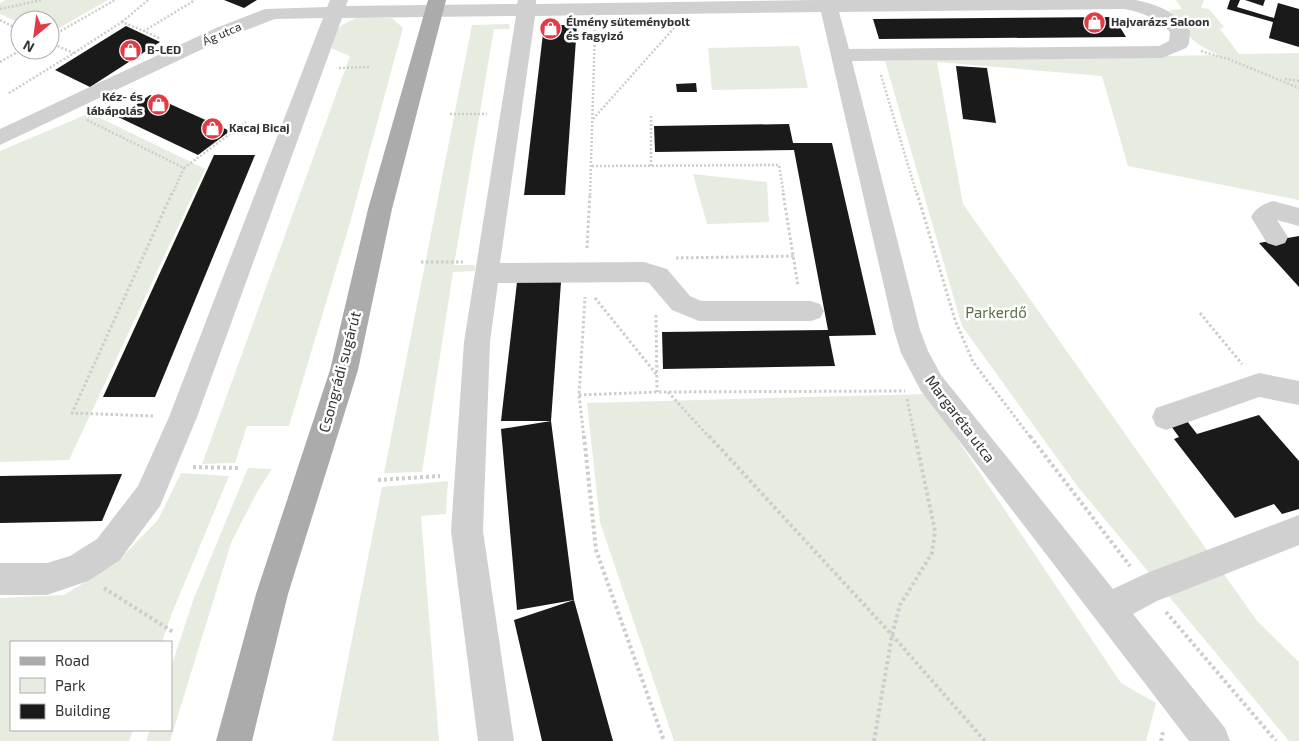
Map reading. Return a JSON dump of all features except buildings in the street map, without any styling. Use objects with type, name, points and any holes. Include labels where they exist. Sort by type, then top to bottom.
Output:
[{"type":"main road","name":"Csongrádi sugárút","points":[[234,741],[272,594],[344,370],[380,210],[435,6]]},
{"type":"street","name":"Ág utca","points":[[0,138],[223,32],[272,13],[336,6],[526,4],[595,8],[828,3],[1124,3],[1149,8],[1169,18],[1180,31],[1179,44]]},
{"type":"street","name":"Margaréta utca","points":[[828,3],[907,330],[915,353],[918,387],[1108,609],[1212,741]]},
{"type":"street","points":[[496,741],[467,531],[477,342],[526,4]]},
{"type":"street","points":[[0,580],[62,575],[108,550],[149,496],[184,417],[336,6]]},
{"type":"street","points":[[840,55],[1162,52],[1179,44]]},
{"type":"street","points":[[1276,237],[1263,217],[1273,210],[1299,217]]},
{"type":"street","points":[[486,273],[585,279],[644,272],[658,276],[681,302],[698,311],[806,311]]},
{"type":"street","points":[[1166,417],[1259,385],[1299,393]]},
{"type":"street","points":[[1108,609],[1147,589],[1299,530]]},
{"type":"path","points":[[0,9],[42,0]]},
{"type":"path","points":[[60,30],[115,0]]},
{"type":"path","points":[[9,93],[122,22],[148,0]]},
{"type":"path","points":[[144,31],[195,0]]},
{"type":"path","points":[[595,8],[592,166],[579,395],[596,550],[664,741]]},
{"type":"path","points":[[122,22],[164,41],[138,60],[141,71]]},
{"type":"path","points":[[593,119],[675,28]]},
{"type":"path","points":[[1179,44],[1228,59],[1299,88]]},
{"type":"path","points":[[60,47],[74,53]]},
{"type":"path","points":[[874,54],[955,320],[974,362],[1147,589],[1276,741]]},
{"type":"path","points":[[1280,79],[1299,80]]},
{"type":"path","points":[[63,108],[184,168]]},
{"type":"path","points":[[450,114],[511,114]]},
{"type":"path","points":[[651,116],[651,166]]},
{"type":"path","points":[[184,417],[72,413],[184,168],[246,122]]},
{"type":"path","points":[[592,166],[779,165],[806,311]]},
{"type":"path","points":[[654,275],[657,392]]},
{"type":"path","points":[[585,279],[657,375]]},
{"type":"path","points":[[1200,313],[1259,385]]},
{"type":"path","points":[[579,395],[918,387],[936,531],[932,553],[900,605],[892,635],[874,741]]},
{"type":"path","points":[[668,392],[892,635],[985,741]]},
{"type":"path","points":[[162,466],[240,468]]},
{"type":"path","points":[[378,480],[470,474]]},
{"type":"path","points":[[62,575],[173,632]]},
{"type":"green space","points":[[6,0],[108,0],[60,27],[60,10],[10,10],[10,18],[0,14],[0,3]]},
{"type":"green space","name":"Parkerdő","points":[[1176,0],[1204,0],[1201,8],[1209,9],[1224,27],[1220,29],[1239,54],[1299,53],[1299,200],[1128,166],[1102,76],[937,62],[963,204],[1257,621],[1299,662],[1299,741],[1289,741],[1078,487],[962,326],[885,61],[1219,55],[1196,42],[1185,32],[1170,10],[1182,9]]},
{"type":"green space","points":[[359,17],[392,18],[403,28],[349,226],[289,426],[247,426],[235,463],[202,464],[350,56],[331,48],[335,36],[342,25]]},
{"type":"green space","points":[[509,24],[510,29],[494,29],[454,265],[475,265],[475,271],[453,272],[422,472],[384,473],[472,25]]},
{"type":"green space","points":[[799,46],[808,88],[712,90],[708,48]]},
{"type":"green space","points":[[90,113],[205,169],[69,460],[0,462],[0,151]]},
{"type":"green space","points":[[693,174],[767,182],[769,222],[707,224]]},
{"type":"green space","points":[[927,394],[1121,683],[1156,703],[1146,741],[674,741],[600,522],[587,403]]},
{"type":"green space","points":[[248,468],[272,469],[257,492],[231,543],[170,741],[146,741],[150,731],[172,731],[172,664],[194,598]]},
{"type":"green space","points":[[181,473],[229,476],[172,613],[162,641],[10,641],[10,731],[133,731],[129,741],[0,741],[0,598],[64,595],[116,563],[158,520]]},
{"type":"green space","points":[[448,481],[446,514],[421,516],[439,741],[332,741],[382,487]]},
{"type":"place","name":"Hajvarázs Saloon","points":[[1095,22]]},
{"type":"place","name":"Élmény süteménybolt és fagyizó","points":[[550,29]]},
{"type":"place","name":"B-LED","points":[[131,50]]},
{"type":"place","name":"Kéz- és lábápolás","points":[[159,104]]},
{"type":"place","name":"Kacaj Bicaj","points":[[213,128]]}]
